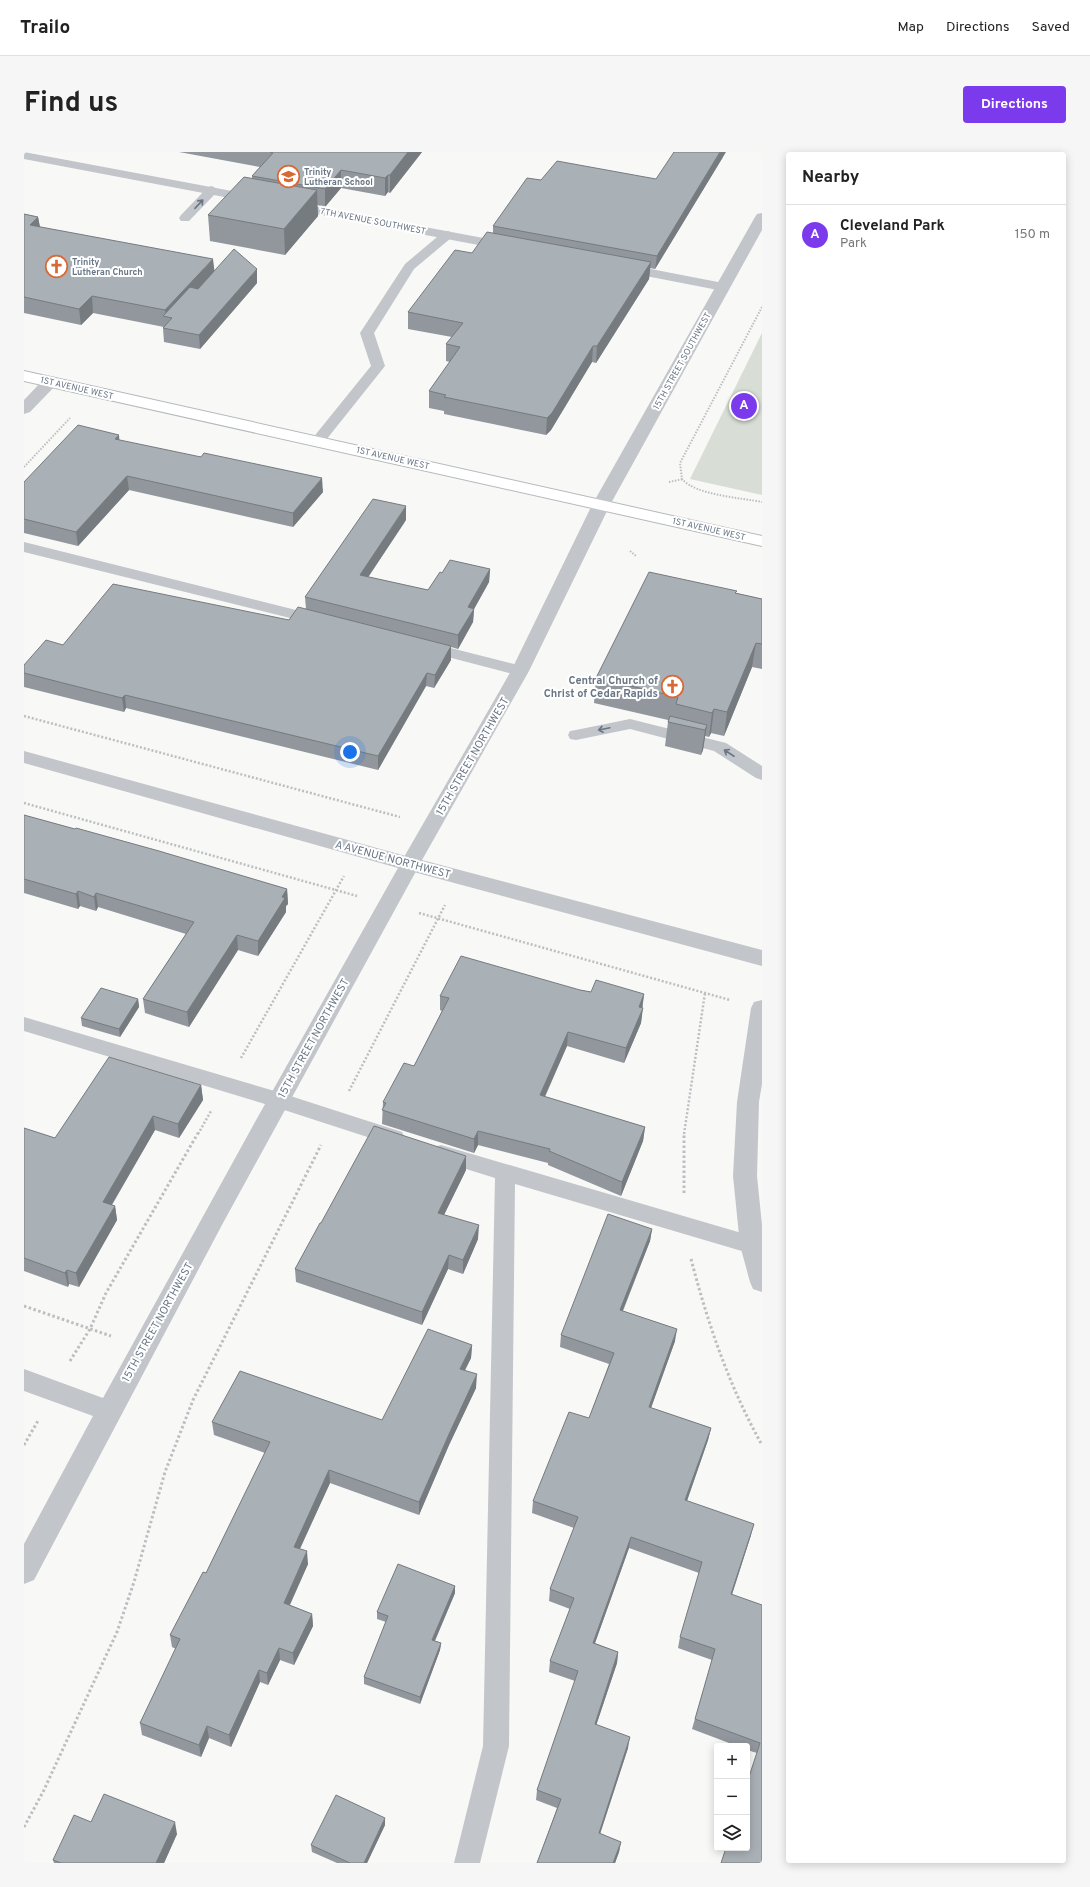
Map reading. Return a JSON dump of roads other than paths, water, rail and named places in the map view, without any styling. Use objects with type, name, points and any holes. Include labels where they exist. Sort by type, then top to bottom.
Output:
[{"type":"main road","name":"1ST AVENUE WEST","points":[[24,376],[762,541]]},
{"type":"street","name":"7TH AVENUE SOUTHWEST","points":[[24,155],[524,249]]},
{"type":"street","name":"15TH STREET SOUTHWEST","points":[[602,505],[762,217]]},
{"type":"street","points":[[608,265],[723,287]]},
{"type":"street","points":[[24,409],[50,382]]},
{"type":"street","name":"15TH STREET NORTHWEST","points":[[24,1571],[278,1100],[520,671],[602,505]]},
{"type":"street","name":"A AVENUE NORTHWEST","points":[[24,757],[410,864],[762,958]]},
{"type":"street","points":[[762,1008],[748,1102],[745,1168],[762,1282]]},
{"type":"street","points":[[24,1380],[109,1411]]},
{"type":"lane","points":[[185,218],[212,190]]},
{"type":"lane","points":[[317,442],[378,366],[367,333],[409,267],[447,235]]},
{"type":"lane","points":[[24,547],[331,623]]},
{"type":"lane","points":[[415,644],[520,671]]},
{"type":"lane","points":[[576,735],[630,724],[720,747],[762,774]]},
{"type":"lane","points":[[24,1024],[227,1084],[505,1173],[757,1247]]},
{"type":"lane","points":[[467,1863],[496,1746],[505,1173]]},
{"type":"place","name":"Trinity Lutheran School","points":[[289,177]]},
{"type":"place","name":"Trinity Lutheran Church","points":[[56,267]]},
{"type":"place","name":"Cleveland Park","points":[[744,406]]},
{"type":"place","name":"Central Church of Christ of Cedar Rapids","points":[[673,686]]}]
